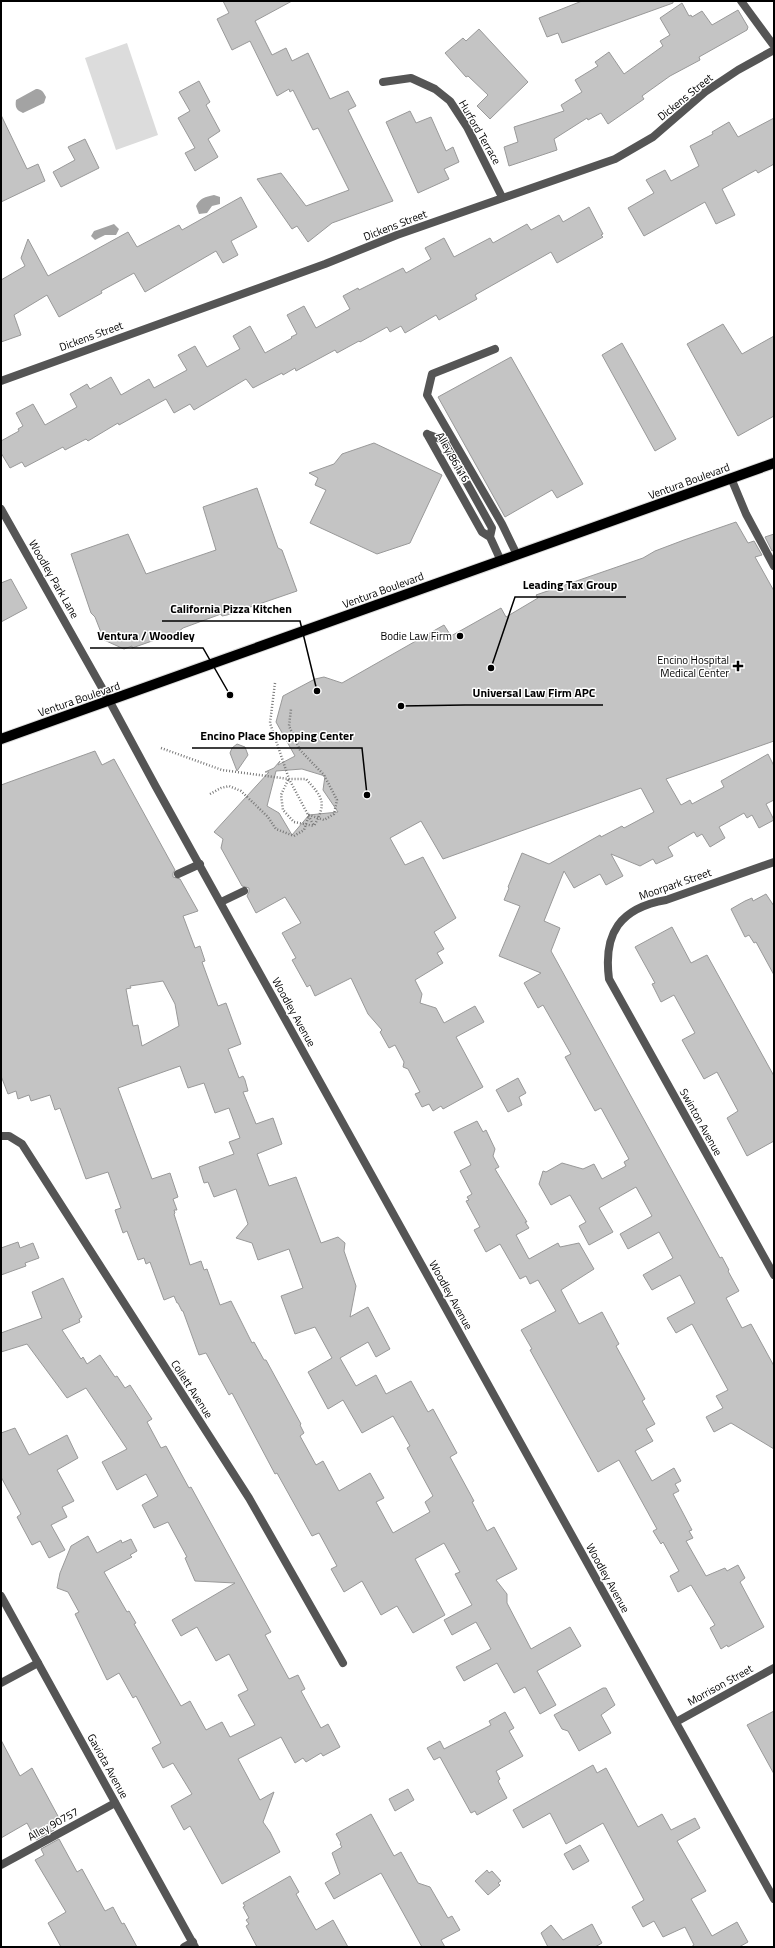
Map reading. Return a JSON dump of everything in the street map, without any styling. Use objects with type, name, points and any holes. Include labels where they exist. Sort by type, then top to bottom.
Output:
[{"type":"main road","name":"Ventura Boulevard","points":[[1,739],[110,702],[774,463]]},
{"type":"street","points":[[741,1],[774,46]]},
{"type":"street","name":"Dickens Street","points":[[1,381],[326,264],[397,235],[502,197],[616,159],[653,137],[705,92],[738,70],[774,50]]},
{"type":"street","name":"Hurford Terrace","points":[[383,82],[411,78],[435,89],[450,101],[467,127],[502,197]]},
{"type":"street","points":[[494,349],[432,374],[427,395],[502,524],[517,555]]},
{"type":"street","name":"Alley 86116","points":[[490,537],[492,528],[443,440],[427,434],[482,532],[490,537],[501,561]]},
{"type":"street","points":[[731,478],[746,514],[774,566]]},
{"type":"street","name":"Woodley Park Lane","points":[[1,509],[110,702]]},
{"type":"street","name":"Woodley Avenue","points":[[110,702],[774,1899]]},
{"type":"street","name":"Moorpark Street","points":[[609,979],[607,966],[611,937],[627,914],[647,903],[666,900],[774,862]]},
{"type":"street","points":[[178,874],[200,864]]},
{"type":"street","points":[[221,902],[244,890]]},
{"type":"street","name":"Swinton Avenue","points":[[609,979],[774,1275]]},
{"type":"street","name":"Collett Avenue","points":[[5,1136],[22,1144],[245,1492],[343,1664]]},
{"type":"street","name":"Gaviota Avenue","points":[[1,1596],[194,1944]]},
{"type":"street","points":[[1,1683],[38,1663]]},
{"type":"street","name":"Morrison Street","points":[[676,1722],[774,1668]]},
{"type":"street","name":"Alley 90757","points":[[1,1865],[115,1803]]},
{"type":"street","points":[[184,1947],[194,1944]]},
{"type":"path","points":[[275,683],[270,723],[288,780],[314,826]]},
{"type":"path","points":[[291,709],[288,726],[300,750],[324,775],[337,800],[334,814],[324,820],[309,815]]},
{"type":"path","points":[[161,748],[222,770],[288,780],[306,779],[320,795],[323,811],[314,826]]},
{"type":"path","points":[[288,780],[281,796],[283,810],[294,822],[314,826]]},
{"type":"path","points":[[210,794],[221,788],[229,786],[241,791],[268,817],[276,829],[294,836],[304,830],[309,815]]},
{"type":"shaded area","points":[[127,43],[158,135],[116,150],[85,58]]},
{"type":"shaded area","points":[[36,89],[41,90],[45,95],[46,97],[44,103],[23,113],[19,111],[16,106],[16,100]]},
{"type":"shaded area","points":[[214,195],[220,197],[220,204],[212,206],[207,213],[199,214],[196,206],[199,201],[208,196]]},
{"type":"shaded area","points":[[114,224],[119,229],[116,235],[105,235],[95,240],[91,236],[94,231]]},
{"type":"building","points":[[223,1],[292,1],[255,21],[272,55],[286,48],[292,61],[308,53],[330,99],[348,91],[356,106],[348,110],[393,201],[332,223],[308,242],[297,226],[292,229],[257,179],[281,173],[306,206],[349,190],[318,128],[313,130],[293,90],[290,92],[289,89],[277,96],[250,41],[232,50],[217,19],[229,13]]},
{"type":"building","points":[[582,1],[673,1],[673,3],[562,43],[558,33],[547,37],[539,18]]},
{"type":"building","points":[[682,3],[689,16],[691,15],[692,17],[702,11],[712,25],[738,10],[748,27],[747,30],[699,57],[700,60],[670,76],[642,96],[644,99],[608,124],[601,113],[588,120],[587,118],[554,139],[557,150],[509,166],[504,147],[518,142],[514,127],[564,111],[561,105],[582,92],[575,80],[598,66],[595,62],[609,52],[624,74],[663,46],[660,41],[670,35],[660,18]]},
{"type":"building","points":[[479,29],[528,82],[490,119],[477,106],[488,95],[468,76],[466,77],[445,53],[463,38],[466,41]]},
{"type":"building","points":[[199,81],[210,102],[206,105],[220,131],[208,139],[218,157],[195,171],[185,153],[195,148],[178,118],[190,111],[179,92]]},
{"type":"building","points":[[410,111],[416,123],[431,117],[446,151],[453,147],[459,162],[444,169],[449,179],[418,193],[386,122]]},
{"type":"building","points":[[1,115],[27,169],[38,164],[45,181],[1,202]]},
{"type":"building","points":[[774,118],[774,164],[758,173],[756,170],[722,189],[735,215],[716,224],[705,202],[644,236],[628,208],[654,193],[646,180],[665,170],[671,181],[699,166],[690,146],[713,134],[712,132],[729,122],[738,137]]},
{"type":"building","points":[[85,139],[99,168],[61,187],[53,172],[75,160],[68,147]]},
{"type":"building","points":[[241,197],[257,227],[231,241],[238,255],[223,263],[216,251],[145,292],[134,273],[59,317],[47,295],[14,315],[21,335],[1,342],[1,280],[25,266],[21,258],[28,239],[48,276],[128,232],[137,247],[179,225],[182,230]]},
{"type":"building","points":[[589,207],[603,234],[601,235],[603,237],[557,263],[551,252],[475,295],[477,299],[439,320],[436,315],[405,333],[401,326],[390,332],[387,327],[337,353],[335,350],[296,371],[295,368],[283,375],[282,373],[253,388],[246,379],[194,410],[190,404],[174,413],[166,399],[119,425],[118,423],[88,441],[86,439],[65,450],[63,447],[25,467],[22,462],[10,468],[1,453],[1,441],[19,431],[18,429],[23,426],[16,413],[33,404],[45,425],[77,407],[70,394],[87,384],[90,389],[111,377],[121,395],[149,379],[154,388],[187,370],[178,355],[195,346],[207,367],[240,349],[233,336],[250,326],[265,353],[297,334],[287,315],[304,306],[316,328],[350,309],[343,296],[358,288],[359,290],[403,268],[406,273],[431,259],[425,248],[444,238],[454,257],[490,238],[493,243],[527,224],[531,230],[559,215],[563,222]]},
{"type":"building","points":[[723,324],[742,354],[774,336],[774,416],[738,436],[687,344]]},
{"type":"building","points":[[622,343],[676,439],[655,451],[602,355]]},
{"type":"building","points":[[511,357],[583,484],[557,498],[552,490],[505,517],[438,397]]},
{"type":"building","points":[[374,443],[442,475],[410,543],[377,554],[310,523],[326,490],[315,485],[318,478],[309,473],[334,464],[342,454]]},
{"type":"building","points":[[257,488],[278,548],[282,550],[297,591],[227,615],[222,616],[221,614],[183,628],[178,632],[132,648],[132,646],[124,649],[104,640],[95,617],[91,613],[71,554],[128,534],[146,574],[216,550],[203,507]]},
{"type":"building","points":[[736,522],[748,543],[754,541],[762,555],[755,557],[774,591],[774,741],[666,779],[681,805],[690,800],[692,804],[724,787],[721,781],[768,754],[774,766],[774,800],[766,804],[774,820],[759,828],[752,815],[747,818],[744,813],[719,827],[725,838],[710,847],[702,834],[697,837],[694,832],[668,847],[673,856],[656,864],[653,859],[640,866],[611,854],[623,876],[606,885],[600,874],[574,888],[564,871],[544,921],[560,928],[551,951],[720,1258],[722,1257],[729,1270],[728,1271],[739,1291],[726,1298],[742,1328],[751,1324],[774,1366],[774,1449],[731,1423],[714,1432],[706,1417],[723,1408],[716,1396],[728,1390],[692,1324],[676,1333],[667,1318],[695,1303],[680,1275],[652,1290],[643,1275],[673,1258],[659,1232],[628,1249],[620,1234],[652,1216],[636,1187],[599,1208],[613,1232],[589,1245],[579,1226],[586,1222],[570,1195],[551,1205],[539,1184],[543,1171],[546,1172],[562,1163],[583,1169],[594,1164],[602,1179],[626,1166],[624,1162],[629,1159],[601,1108],[595,1111],[565,1057],[571,1054],[543,1005],[538,1008],[524,983],[541,973],[499,956],[520,906],[504,900],[522,853],[549,864],[600,835],[601,837],[622,826],[624,828],[654,812],[641,788],[443,859],[421,821],[390,838],[405,865],[423,857],[456,918],[434,932],[444,949],[437,953],[443,963],[415,980],[422,994],[420,1003],[436,1008],[444,1023],[475,1006],[484,1022],[456,1037],[483,1087],[443,1109],[441,1106],[433,1111],[429,1104],[422,1107],[415,1094],[420,1092],[408,1069],[403,1067],[404,1062],[395,1045],[389,1048],[380,1032],[382,1030],[368,1014],[351,978],[315,996],[310,985],[307,987],[292,960],[296,958],[282,933],[301,923],[285,897],[256,913],[247,896],[249,888],[242,886],[221,848],[223,839],[214,832],[269,772],[265,772],[274,768],[280,761],[278,765],[295,756],[276,722],[283,696],[315,679],[324,677],[342,683],[444,625],[451,636],[501,608],[506,617],[538,598],[536,595],[643,558],[655,551]],"holes":[[[302,769],[325,776],[323,790],[338,812],[309,815],[292,835],[279,813],[267,806],[276,771]]]},
{"type":"building","points":[[774,534],[774,550],[772,551],[765,537]]},
{"type":"building","points":[[11,579],[27,608],[1,622],[1,583]]},
{"type":"building","points":[[237,744],[245,747],[248,755],[237,771],[230,753],[232,748]]},
{"type":"building","points":[[95,751],[102,765],[114,759],[175,870],[173,877],[180,879],[198,911],[183,916],[195,948],[200,946],[205,961],[202,962],[218,1006],[226,1003],[241,1044],[228,1049],[239,1078],[243,1076],[245,1080],[248,1091],[243,1092],[256,1124],[273,1118],[282,1144],[257,1154],[269,1186],[296,1177],[321,1243],[338,1237],[345,1243],[344,1251],[356,1286],[350,1317],[368,1307],[390,1349],[376,1357],[368,1342],[340,1358],[356,1386],[376,1375],[386,1394],[411,1381],[428,1412],[433,1409],[457,1453],[450,1457],[474,1501],[472,1502],[487,1531],[494,1527],[517,1569],[496,1580],[507,1594],[507,1603],[531,1649],[570,1627],[581,1646],[537,1671],[556,1705],[540,1714],[525,1687],[514,1693],[497,1663],[464,1681],[456,1667],[491,1649],[476,1622],[452,1635],[444,1620],[472,1605],[455,1574],[460,1572],[444,1543],[415,1559],[445,1615],[413,1633],[397,1606],[381,1615],[362,1581],[344,1592],[331,1569],[337,1566],[319,1533],[312,1536],[277,1473],[275,1474],[232,1393],[229,1395],[206,1353],[199,1355],[183,1311],[174,1296],[164,1300],[150,1262],[146,1264],[144,1258],[138,1260],[127,1231],[123,1233],[115,1210],[121,1208],[108,1172],[86,1179],[60,1108],[55,1110],[50,1095],[31,1101],[29,1095],[18,1099],[16,1091],[8,1094],[1,1076],[1,785]],"holes":[[[163,981],[175,1004],[179,1026],[142,1046],[138,1025],[133,1026],[126,989],[131,988],[130,986]],[[180,1066],[188,1088],[204,1083],[215,1113],[229,1108],[240,1138],[229,1142],[234,1154],[199,1167],[204,1183],[208,1182],[214,1197],[236,1189],[248,1224],[236,1238],[252,1243],[258,1260],[289,1249],[303,1288],[281,1296],[295,1334],[315,1327],[332,1358],[308,1372],[328,1409],[343,1400],[362,1433],[393,1416],[410,1446],[407,1448],[433,1496],[425,1502],[430,1512],[393,1533],[376,1502],[384,1498],[370,1473],[339,1491],[323,1461],[316,1465],[300,1436],[304,1433],[300,1425],[301,1424],[266,1360],[264,1360],[254,1342],[252,1343],[231,1301],[220,1305],[207,1269],[204,1270],[201,1261],[190,1265],[174,1214],[174,1210],[177,1210],[173,1199],[178,1197],[170,1173],[152,1179],[118,1088]]]},
{"type":"building","points":[[766,894],[774,906],[774,975],[756,942],[754,943],[749,935],[745,937],[731,909],[752,898],[753,901]]},
{"type":"building","points":[[672,927],[691,963],[707,955],[774,1076],[774,1141],[747,1156],[727,1118],[738,1111],[717,1072],[704,1079],[682,1040],[695,1033],[674,995],[661,1002],[652,984],[655,983],[635,947]]},
{"type":"building","points":[[518,1078],[526,1093],[519,1097],[522,1105],[508,1112],[496,1090]]},
{"type":"building","points":[[477,1121],[483,1132],[486,1130],[495,1149],[493,1156],[499,1167],[495,1169],[527,1222],[525,1222],[529,1228],[516,1235],[529,1259],[558,1243],[560,1247],[579,1243],[594,1269],[561,1290],[579,1324],[602,1312],[619,1344],[616,1346],[645,1399],[642,1401],[655,1424],[646,1429],[653,1441],[635,1451],[652,1481],[674,1468],[681,1481],[675,1484],[679,1491],[673,1494],[692,1530],[689,1531],[693,1538],[686,1541],[706,1576],[725,1568],[727,1571],[738,1565],[745,1578],[740,1582],[764,1627],[728,1647],[727,1645],[721,1649],[710,1628],[715,1625],[691,1585],[678,1592],[670,1576],[679,1571],[663,1542],[661,1544],[653,1531],[657,1529],[619,1460],[598,1472],[530,1350],[532,1349],[521,1330],[556,1311],[538,1280],[530,1284],[526,1276],[520,1279],[500,1244],[486,1252],[474,1230],[480,1227],[466,1201],[469,1200],[467,1197],[472,1194],[460,1171],[471,1165],[454,1132]]},
{"type":"building","points":[[18,1242],[20,1248],[33,1243],[39,1258],[25,1263],[26,1266],[1,1275],[1,1248]]},
{"type":"building","points":[[63,1278],[82,1317],[79,1319],[80,1322],[62,1330],[81,1359],[83,1357],[87,1364],[100,1355],[115,1377],[117,1376],[125,1388],[130,1385],[152,1419],[147,1422],[161,1448],[166,1446],[189,1488],[191,1487],[271,1632],[265,1635],[289,1679],[298,1675],[305,1689],[301,1691],[321,1728],[328,1724],[340,1747],[323,1756],[321,1753],[306,1762],[303,1758],[295,1763],[281,1737],[238,1759],[260,1800],[274,1792],[263,1822],[280,1852],[222,1884],[190,1826],[184,1830],[171,1806],[192,1794],[173,1763],[163,1768],[152,1748],[161,1743],[136,1696],[133,1698],[119,1673],[107,1680],[75,1614],[79,1612],[68,1592],[57,1588],[60,1573],[71,1546],[88,1536],[97,1553],[121,1540],[122,1543],[131,1539],[137,1551],[130,1555],[132,1557],[104,1572],[127,1612],[129,1611],[136,1623],[134,1624],[181,1706],[190,1701],[206,1730],[222,1722],[230,1737],[255,1725],[238,1695],[248,1690],[229,1654],[216,1661],[197,1627],[181,1636],[172,1620],[235,1583],[195,1581],[185,1558],[187,1557],[168,1522],[154,1528],[142,1505],[158,1496],[146,1474],[117,1490],[102,1462],[127,1449],[86,1388],[67,1398],[27,1344],[1,1352],[1,1333],[42,1318],[32,1292]]},
{"type":"building","points":[[15,1428],[29,1455],[67,1435],[78,1458],[57,1470],[74,1501],[62,1507],[67,1517],[51,1525],[65,1550],[49,1558],[40,1541],[32,1545],[17,1517],[21,1514],[1,1477],[1,1433]]},
{"type":"building","points":[[603,1688],[606,1688],[615,1705],[601,1715],[611,1733],[579,1751],[568,1731],[562,1729],[554,1715]]},
{"type":"building","points":[[774,1711],[774,1774],[747,1725]]},
{"type":"building","points":[[505,1712],[514,1728],[509,1731],[523,1756],[496,1771],[500,1779],[498,1781],[507,1798],[477,1815],[475,1811],[471,1813],[440,1757],[434,1760],[427,1748],[440,1741],[444,1749],[491,1725],[489,1721]]},
{"type":"building","points":[[1,1740],[20,1776],[32,1768],[59,1818],[50,1823],[54,1830],[36,1840],[27,1823],[1,1838]]},
{"type":"building","points":[[593,1765],[597,1773],[606,1768],[638,1827],[662,1814],[671,1830],[695,1818],[700,1828],[677,1841],[706,1891],[691,1899],[712,1936],[737,1922],[748,1942],[739,1947],[691,1947],[694,1945],[685,1927],[663,1937],[654,1921],[643,1927],[632,1907],[644,1900],[603,1823],[566,1844],[550,1813],[523,1828],[513,1810]]},
{"type":"building","points":[[408,1789],[414,1800],[395,1811],[389,1799]]},
{"type":"building","points":[[371,1814],[394,1856],[401,1852],[418,1883],[430,1887],[448,1918],[452,1916],[460,1930],[441,1940],[445,1947],[422,1947],[381,1873],[334,1899],[325,1883],[340,1874],[332,1853],[342,1847],[336,1834]]},
{"type":"building","points":[[59,1839],[77,1872],[82,1869],[105,1911],[113,1907],[122,1924],[124,1923],[137,1947],[61,1947],[48,1923],[66,1912],[35,1860],[44,1855],[41,1849]]},
{"type":"building","points":[[580,1845],[589,1861],[573,1870],[564,1854]]},
{"type":"building","points":[[487,1870],[489,1873],[492,1871],[501,1881],[498,1883],[500,1885],[488,1895],[475,1881]]},
{"type":"building","points":[[290,1876],[299,1892],[296,1894],[316,1930],[333,1920],[348,1947],[257,1947],[246,1926],[249,1924],[246,1920],[249,1918],[243,1907],[245,1906],[243,1903]]},
{"type":"building","points":[[592,1924],[602,1943],[595,1947],[548,1947],[541,1933],[551,1925],[563,1940]]},
{"type":"place","name":"Bodie Law Firm","points":[[460,636]]},
{"type":"place","name":"Encino Hospital Medical Center","points":[[738,666]]},
{"type":"place","name":"Leading Tax Group","points":[[491,668]]},
{"type":"place","name":"California Pizza Kitchen","points":[[317,691]]},
{"type":"place","name":"Ventura / Woodley","points":[[230,695]]},
{"type":"place","name":"Universal Law Firm APC","points":[[401,706]]},
{"type":"place","name":"Encino Place Shopping Center","points":[[367,795]]}]
